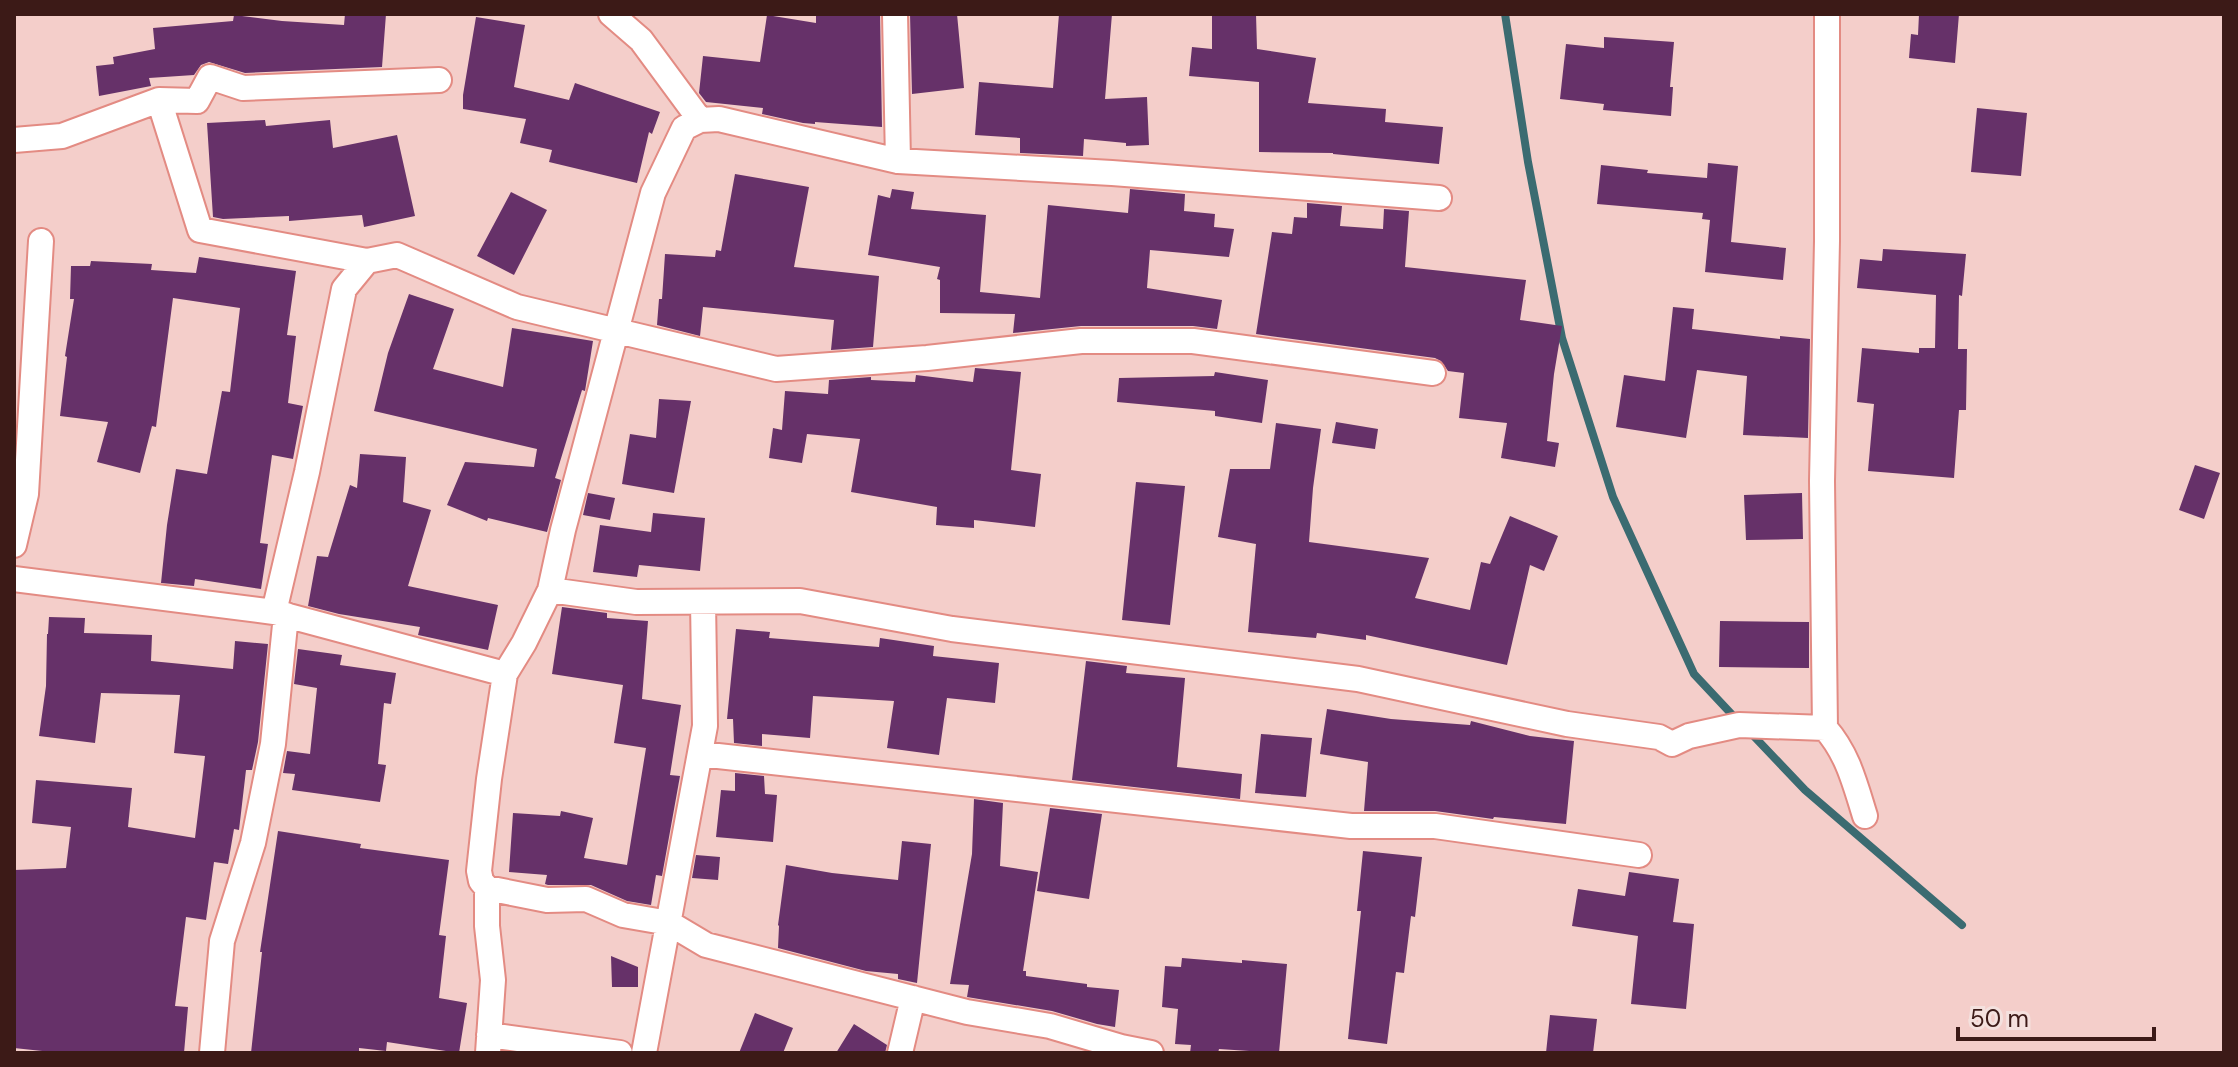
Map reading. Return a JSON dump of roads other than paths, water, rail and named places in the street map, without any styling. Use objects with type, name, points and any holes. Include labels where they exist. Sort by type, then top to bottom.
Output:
[{"type":"street","points":[[611,14],[641,40],[700,120]]},
{"type":"street","points":[[895,14],[898,161]]},
{"type":"street","points":[[1827,14],[1827,241],[1822,481],[1825,728],[1850,766],[1865,816]]},
{"type":"street","points":[[14,140],[62,136],[159,100],[197,101],[210,77],[243,88],[439,80]]},
{"type":"street","points":[[159,100],[200,230],[367,261],[397,255],[517,307],[776,369],[927,358],[1081,341],[1193,341],[1433,373]]},
{"type":"street","points":[[1151,1053],[1050,1026],[967,1012],[706,945],[669,923],[623,915],[586,899],[547,900],[487,888],[481,881],[479,871],[489,779],[505,674],[550,590],[563,530],[653,193],[684,128],[700,120],[719,119],[898,161],[1112,173],[1439,198]]},
{"type":"street","points":[[14,545],[26,494],[41,241]]},
{"type":"street","points":[[212,1053],[222,941],[253,843],[273,744],[280,614],[307,472],[344,289],[367,261]]},
{"type":"street","points":[[14,579],[280,614],[505,674]]},
{"type":"street","points":[[550,590],[636,602],[800,601],[952,629],[1358,679],[1567,724],[1659,737],[1670,744],[1689,736],[1739,725],[1825,728]]},
{"type":"street","points":[[644,1053],[705,726],[703,602]]},
{"type":"street","points":[[700,754],[1351,826],[1435,826],[1639,855]]},
{"type":"street","points":[[487,888],[487,926],[493,980],[489,1044],[620,1053]]},
{"type":"street","points":[[900,1053],[913,998]]},
{"type":"waterway","points":[[1505,14],[1528,162],[1562,338],[1613,497],[1694,674],[1738,721]]},
{"type":"waterway","points":[[1748,730],[1805,790],[1962,925]]}]
